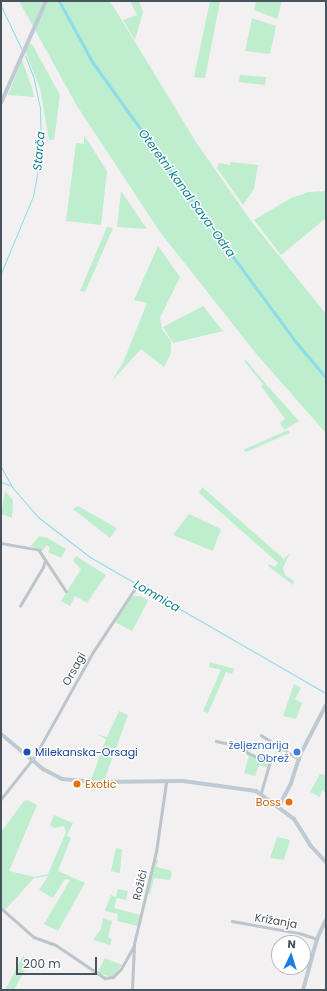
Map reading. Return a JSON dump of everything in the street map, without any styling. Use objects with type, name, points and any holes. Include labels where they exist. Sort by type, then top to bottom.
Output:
[{"type":"main road","points":[[1,103],[46,1]]},
{"type":"main road","points":[[279,806],[291,783],[299,759],[326,705]]},
{"type":"main road","points":[[1,734],[53,776],[67,780],[166,783],[183,781],[242,787],[261,794],[279,806],[294,819],[310,845],[326,862]]},
{"type":"main road","points":[[303,990],[317,939],[326,920]]},
{"type":"street","points":[[1,543],[39,550],[66,591]]},
{"type":"street","points":[[20,606],[44,565],[44,558]]},
{"type":"street","name":"Orsagi","points":[[1,799],[32,760],[93,652],[134,590]]},
{"type":"street","points":[[262,736],[299,759]]},
{"type":"street","points":[[216,741],[244,747],[248,753],[270,763],[261,794]]},
{"type":"street","name":"Rožići","points":[[132,990],[134,944],[156,852],[166,783]]},
{"type":"street","points":[[1,908],[34,937],[56,945],[105,978],[113,977],[121,969],[134,944]]},
{"type":"street","name":"Križanja","points":[[232,920],[299,933],[317,939]]},
{"type":"green space","points":[[19,1],[110,1],[196,142],[251,221],[326,314],[326,433],[258,356],[160,232],[77,106]]},
{"type":"green space","points":[[130,1],[139,1],[143,12],[135,40],[123,20],[137,15]]},
{"type":"green space","points":[[210,1],[220,1],[205,78],[194,77]]},
{"type":"green space","points":[[256,1],[282,1],[277,19],[254,10]]},
{"type":"green space","points":[[252,18],[276,26],[270,54],[245,51]]},
{"type":"green space","points":[[29,44],[32,44],[60,95],[54,140],[49,140],[40,88],[25,51]]},
{"type":"green space","points":[[22,60],[32,88],[34,97],[8,95]]},
{"type":"green space","points":[[240,75],[266,77],[265,85],[239,82]]},
{"type":"green space","points":[[84,135],[107,171],[101,225],[66,221],[76,143],[84,144]]},
{"type":"green space","points":[[231,162],[258,165],[254,189],[243,205],[217,168],[219,163],[230,165]]},
{"type":"green space","points":[[121,191],[147,229],[117,227]]},
{"type":"green space","points":[[326,191],[326,218],[281,255],[254,220],[291,198],[309,192]]},
{"type":"green space","points":[[107,227],[113,228],[85,292],[80,291]]},
{"type":"green space","points":[[158,246],[180,277],[160,318],[162,329],[171,341],[171,353],[164,367],[141,349],[112,381],[124,360],[147,303],[134,300]]},
{"type":"green space","points":[[203,306],[223,331],[173,343],[163,327]]},
{"type":"green space","points":[[246,360],[299,421],[284,430],[280,423],[285,419],[261,386],[263,384],[244,361]]},
{"type":"green space","points":[[288,430],[290,433],[246,452],[243,450]]},
{"type":"green space","points":[[202,487],[284,559],[290,553],[283,568],[285,575],[294,581],[293,585],[268,566],[270,564],[275,567],[278,563],[199,493]]},
{"type":"green space","points":[[5,491],[13,500],[12,518],[1,514]]},
{"type":"green space","points":[[78,506],[117,528],[110,538],[73,509]]},
{"type":"green space","points":[[189,514],[221,529],[213,551],[173,535]]},
{"type":"green space","points":[[39,536],[48,538],[66,549],[61,558],[48,552],[50,548],[47,545],[42,551],[31,546]]},
{"type":"green space","points":[[76,556],[106,575],[87,603],[75,596],[70,606],[61,601],[81,569],[73,561]]},
{"type":"green space","points":[[133,596],[141,596],[148,601],[132,631],[113,621]]},
{"type":"green space","points":[[210,662],[234,669],[232,674],[226,672],[208,713],[203,711],[221,670],[226,671],[209,667]]},
{"type":"green space","points":[[294,684],[301,688],[295,699],[302,703],[296,719],[283,716]]},
{"type":"green space","points":[[119,711],[128,715],[104,781],[91,780],[106,739],[96,734],[107,737]]},
{"type":"green space","points":[[249,755],[269,763],[269,768],[259,765],[255,776],[244,773]]},
{"type":"green space","points":[[320,774],[326,775],[326,793],[322,790],[320,797],[310,792]]},
{"type":"green space","points":[[27,800],[37,805],[9,871],[34,877],[48,874],[66,832],[64,826],[54,828],[50,825],[54,815],[73,823],[67,836],[71,838],[58,871],[85,883],[58,931],[44,924],[70,880],[65,879],[53,898],[39,890],[48,876],[34,878],[5,910],[1,906],[1,832],[24,801]]},
{"type":"green space","points":[[277,837],[290,840],[284,860],[270,858]]},
{"type":"green space","points":[[116,848],[122,849],[120,873],[111,871]]},
{"type":"green space","points":[[155,859],[158,860],[156,867],[170,870],[172,874],[170,880],[154,878],[150,894],[147,893]]},
{"type":"green space","points":[[118,889],[128,891],[126,900],[117,898],[114,908],[140,915],[138,926],[117,921],[118,914],[105,911],[111,895],[116,897]]},
{"type":"green space","points":[[103,918],[112,921],[108,937],[112,939],[110,945],[93,940],[101,929]]},
{"type":"green space","points":[[23,956],[30,960],[25,970],[14,990],[5,990]]},
{"type":"green space","points":[[105,958],[122,965],[112,977],[97,973]]},
{"type":"waterway","name":"Oteretni kanal Sava-Odra","points":[[59,1],[93,63],[296,342],[326,378]]},
{"type":"waterway","name":"Starča","points":[[1,6],[22,50]]},
{"type":"waterway","name":"Starča","points":[[1,273],[33,196],[41,153],[40,108],[33,76],[25,55]]},
{"type":"waterway","name":"Lomnica","points":[[1,467],[12,487],[38,517],[90,557],[326,693]]},
{"type":"waterway","name":"Lomnica","points":[[1,482],[12,486]]},
{"type":"place","name":"Milekanska-Orsagi","points":[[27,752]]},
{"type":"place","name":"željeznarija Obrež","points":[[297,752]]},
{"type":"place","name":"Exotic","points":[[77,784]]},
{"type":"place","name":"Boss","points":[[289,802]]}]
